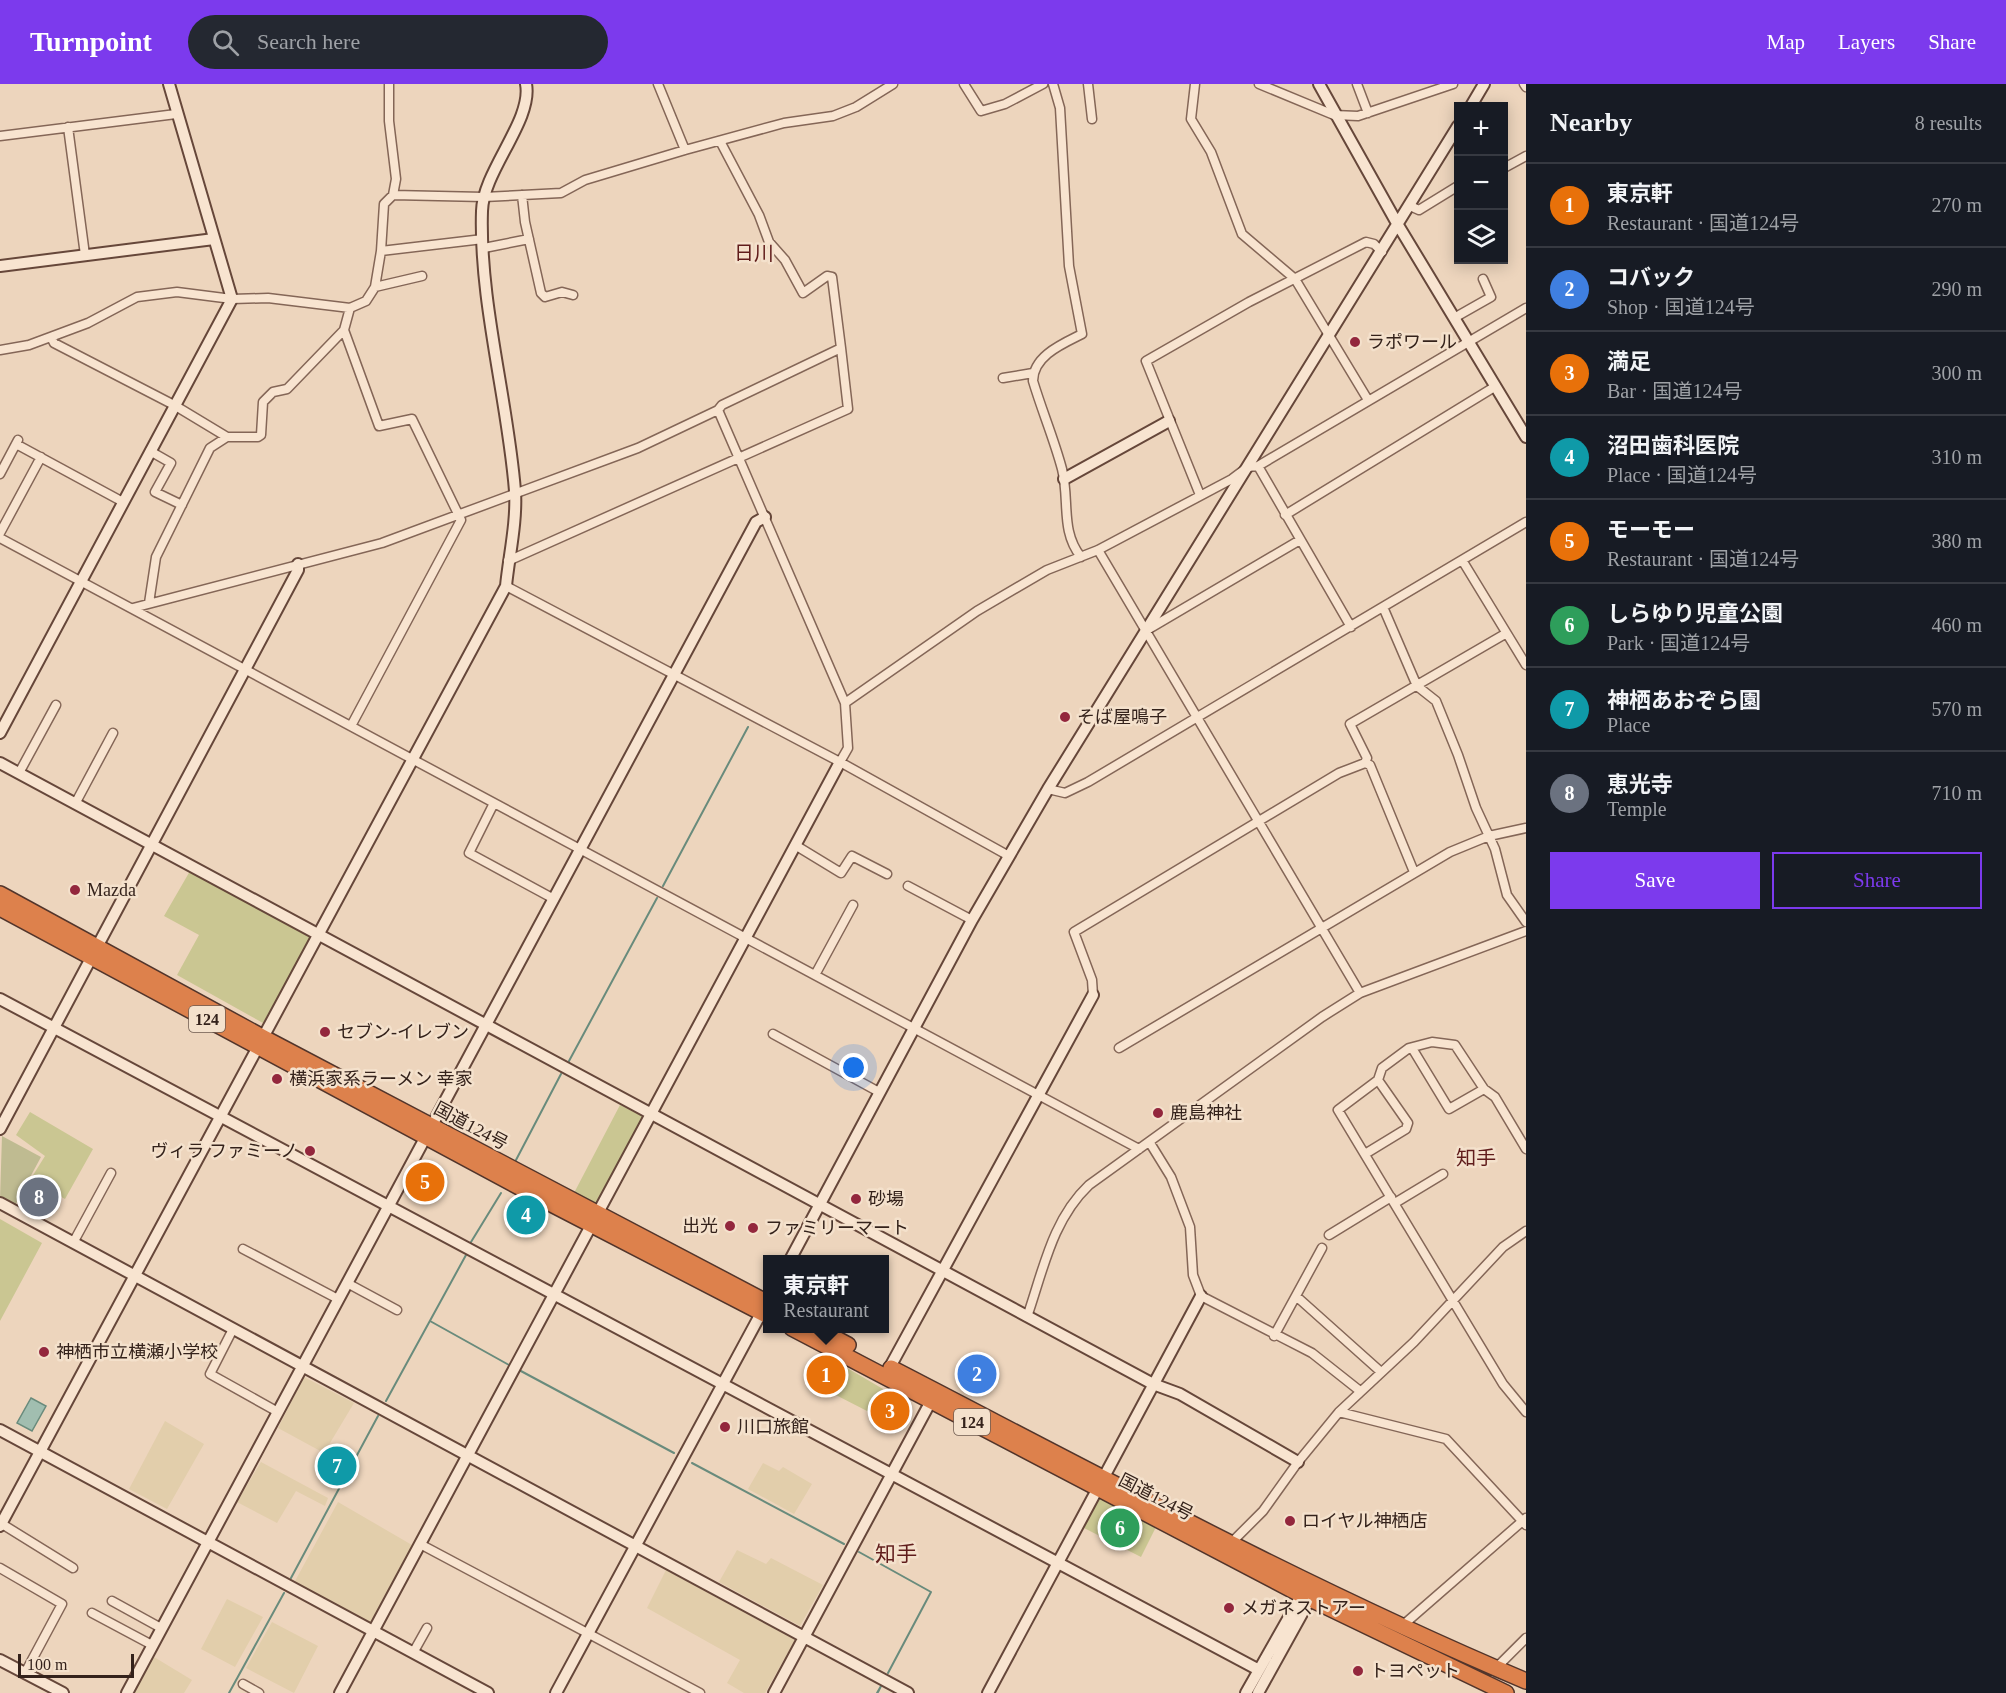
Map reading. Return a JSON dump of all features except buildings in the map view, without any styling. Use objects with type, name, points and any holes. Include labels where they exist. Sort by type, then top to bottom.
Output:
[{"type":"highway","name":"国道124号","points":[[0,894],[95,952],[261,1043],[593,1219],[763,1305]]},
{"type":"highway","name":"国道124号","points":[[0,908],[95,952]]},
{"type":"highway","name":"国道124号","points":[[800,1333],[931,1401],[1230,1544],[1307,1592],[1402,1626],[1526,1681]]},
{"type":"highway","name":"国道124号","points":[[824,1333],[1100,1483],[1506,1693]]},
{"type":"highway","points":[[1441,1643],[1439,1653],[1462,1664],[1485,1683]]},
{"type":"street","points":[[0,733],[232,299],[169,84]]},
{"type":"street","points":[[0,350],[51,337],[88,323],[137,297],[177,292],[232,299],[268,298],[350,308],[366,301],[375,287],[381,251],[384,204],[393,195],[396,179],[388,121],[389,84]]},
{"type":"street","points":[[73,1568],[1,1525],[506,586],[515,494],[483,244],[484,197],[492,175],[521,117],[526,84]]},
{"type":"street","points":[[658,84],[685,150]]},
{"type":"street","points":[[393,195],[484,197],[561,193],[585,180],[685,150],[784,123],[833,116],[856,107],[893,84]]},
{"type":"street","points":[[964,84],[981,111],[1005,104],[1043,84]]},
{"type":"street","points":[[1003,378],[1033,373],[1047,353],[1082,334],[1068,266],[1060,108],[1053,84]]},
{"type":"street","points":[[1088,84],[1092,119]]},
{"type":"street","points":[[1196,84],[1191,119],[1211,152],[1242,234],[1295,279],[1368,400]]},
{"type":"street","points":[[1259,84],[1334,115],[1358,116],[1453,84]]},
{"type":"street","points":[[1319,84],[1334,115],[1398,225],[1524,430]]},
{"type":"street","points":[[1357,84],[1368,112]]},
{"type":"street","points":[[1473,102],[1484,84]]},
{"type":"street","points":[[0,136],[176,114]]},
{"type":"street","points":[[68,127],[85,255]]},
{"type":"street","points":[[793,1255],[972,920],[1048,789],[1145,631],[1253,466],[1328,336],[1454,133]]},
{"type":"street","points":[[508,561],[848,409],[832,277],[827,276],[803,293],[785,260],[769,242],[759,215],[720,141]]},
{"type":"street","points":[[1508,165],[1526,156]]},
{"type":"street","points":[[1410,206],[1419,210],[1454,188]]},
{"type":"street","points":[[522,195],[541,293],[545,297],[562,292],[573,295]]},
{"type":"street","points":[[0,266],[214,239]]},
{"type":"street","points":[[381,251],[529,239]]},
{"type":"street","points":[[1200,495],[1146,361],[1366,242],[1374,244],[1382,252]]},
{"type":"street","points":[[375,287],[422,276]]},
{"type":"street","points":[[1455,318],[1491,297],[1483,279]]},
{"type":"street","points":[[51,337],[54,343],[174,405],[227,437],[258,437],[261,435],[263,402],[273,392],[287,389],[309,369],[344,330],[350,308]]},
{"type":"street","points":[[845,703],[977,611],[1047,570],[1098,550],[1232,479],[1526,308]]},
{"type":"street","points":[[344,330],[379,426],[412,419],[461,520],[351,726]]},
{"type":"street","points":[[133,608],[252,579],[298,564],[382,543],[458,516],[638,448],[842,348]]},
{"type":"street","points":[[1033,373],[1042,411],[1054,442],[1064,479],[1066,524],[1072,545],[1081,557]]},
{"type":"street","points":[[1285,515],[1496,386]]},
{"type":"street","points":[[340,1693],[848,748],[845,703],[718,410]]},
{"type":"street","points":[[1064,479],[1169,421]]},
{"type":"street","points":[[149,603],[156,557],[210,448],[227,437]]},
{"type":"street","points":[[0,474],[18,442],[123,502]]},
{"type":"street","points":[[150,451],[171,463],[155,492],[182,504]]},
{"type":"street","points":[[0,532],[41,457]]},
{"type":"street","points":[[1253,466],[1285,515],[1351,627]]},
{"type":"street","points":[[127,1693],[756,522],[765,517]]},
{"type":"street","points":[[1048,789],[1065,793],[1088,782],[1526,522]]},
{"type":"street","points":[[0,538],[1139,1149]]},
{"type":"street","points":[[1145,631],[1300,540]]},
{"type":"street","points":[[1098,550],[1360,993]]},
{"type":"street","points":[[1462,560],[1526,665]]},
{"type":"street","points":[[1,1124],[298,570],[298,564]]},
{"type":"street","points":[[506,586],[840,762],[1009,856]]},
{"type":"street","points":[[1383,608],[1417,686],[1436,701],[1476,808],[1489,836],[1507,895],[1526,922]]},
{"type":"street","points":[[1365,763],[1367,758],[1350,724],[1505,634]]},
{"type":"street","points":[[19,773],[56,705]]},
{"type":"street","points":[[75,804],[113,733]]},
{"type":"street","points":[[0,763],[943,1272],[1153,1384],[1180,1395],[1298,1462]]},
{"type":"street","points":[[891,1368],[1093,995],[1092,980],[1074,932],[1339,773],[1365,763],[1370,765],[1414,872]]},
{"type":"street","points":[[494,803],[469,853],[554,899]]},
{"type":"street","points":[[1119,1048],[1450,852],[1489,836],[1526,828]]},
{"type":"street","points":[[795,845],[841,873],[852,856],[887,874]]},
{"type":"street","points":[[908,886],[972,920]]},
{"type":"street","points":[[814,975],[853,905]]},
{"type":"street","points":[[1028,1317],[1059,1223],[1075,1199],[1139,1149],[1322,1017],[1360,993],[1526,932]]},
{"type":"street","points":[[0,999],[1259,1670]]},
{"type":"street","points":[[773,1034],[879,1092]]},
{"type":"street","points":[[1526,1149],[1495,1097],[1484,1089],[1455,1045],[1432,1042],[1412,1048],[1382,1068],[1378,1080],[1338,1110],[1503,1384],[1526,1412]]},
{"type":"street","points":[[1412,1048],[1449,1109],[1484,1089]]},
{"type":"street","points":[[1365,1154],[1407,1129],[1408,1123],[1378,1080]]},
{"type":"street","points":[[1515,1131],[1526,1130]]},
{"type":"street","points":[[1150,1143],[1171,1177],[1190,1227],[1193,1275],[1201,1296],[1274,1336],[1312,1353],[1360,1391]]},
{"type":"street","points":[[73,1243],[111,1173]]},
{"type":"street","points":[[1329,1235],[1443,1174]]},
{"type":"street","points":[[0,1203],[908,1693]]},
{"type":"street","points":[[1230,1544],[1263,1511],[1298,1462],[1339,1412],[1454,1300],[1503,1247],[1526,1232]]},
{"type":"street","points":[[1274,1336],[1322,1248]]},
{"type":"street","points":[[243,1249],[338,1299]]},
{"type":"street","points":[[347,1283],[397,1310]]},
{"type":"street","points":[[988,1693],[1201,1296]]},
{"type":"street","points":[[1296,1296],[1381,1372]]},
{"type":"street","points":[[556,1693],[763,1312]]},
{"type":"street","points":[[233,1329],[210,1374],[278,1412]]},
{"type":"street","points":[[774,1693],[931,1401]]},
{"type":"street","points":[[1339,1412],[1446,1439],[1525,1521],[1402,1626]]},
{"type":"street","points":[[0,1430],[488,1693]]},
{"type":"street","points":[[420,1544],[700,1693]]},
{"type":"street","points":[[0,1568],[62,1604],[25,1673]]},
{"type":"street","points":[[1246,1693],[1307,1592]]},
{"type":"street","points":[[1258,1693],[1307,1592]]},
{"type":"street","points":[[112,1601],[161,1628]]},
{"type":"street","points":[[92,1613],[152,1645]]},
{"type":"street","points":[[414,1653],[427,1628]]},
{"type":"street","points":[[1496,1668],[1526,1638]]},
{"type":"street","points":[[0,1660],[63,1693]]},
{"type":"street","points":[[243,1684],[259,1693]]},
{"type":"shaded area","points":[[190,871],[311,938],[263,1023],[177,975],[199,935],[164,916]]},
{"type":"shaded area","points":[[620,1105],[644,1117],[598,1205],[574,1193]]},
{"type":"shaded area","points":[[30,1112],[93,1149],[65,1199],[30,1180],[45,1156],[16,1135]]},
{"type":"shaded area","points":[[2,1136],[41,1157],[14,1207],[0,1199]]},
{"type":"shaded area","points":[[0,1219],[42,1243],[0,1321]]},
{"type":"shaded area","points":[[842,1365],[883,1389],[869,1412],[828,1391]]},
{"type":"shaded area","points":[[304,1377],[354,1403],[324,1453],[278,1428]]},
{"type":"shaded area","points":[[31,1398],[46,1406],[32,1431],[17,1423]]},
{"type":"shaded area","points":[[165,1421],[204,1444],[167,1509],[129,1489]]},
{"type":"shaded area","points":[[261,1462],[328,1498],[325,1506],[296,1491],[277,1523],[237,1502]]},
{"type":"shaded area","points":[[763,1463],[779,1471],[783,1467],[812,1484],[794,1514],[748,1489]]},
{"type":"shaded area","points":[[1099,1498],[1156,1527],[1141,1557],[1084,1528]]},
{"type":"shaded area","points":[[338,1502],[412,1545],[370,1623],[294,1583]]},
{"type":"shaded area","points":[[737,1550],[766,1564],[771,1558],[823,1585],[800,1626],[719,1582]]},
{"type":"shaded area","points":[[666,1570],[795,1640],[765,1693],[744,1693],[727,1683],[740,1660],[647,1608]]},
{"type":"shaded area","points":[[227,1599],[263,1617],[235,1667],[201,1649]]},
{"type":"shaded area","points":[[272,1622],[318,1646],[294,1693],[246,1668]]},
{"type":"shaded area","points":[[154,1657],[192,1680],[184,1693],[134,1693]]},
{"type":"waterway","points":[[663,886],[748,727]]},
{"type":"waterway","points":[[569,1061],[657,898]]},
{"type":"waterway","points":[[516,1160],[561,1074]]},
{"type":"waterway","points":[[471,1242],[501,1193]]},
{"type":"waterway","points":[[386,1401],[466,1255]]},
{"type":"waterway","points":[[430,1321],[509,1365]]},
{"type":"waterway","points":[[519,1370],[674,1453]]},
{"type":"waterway","points":[[291,1578],[378,1416]]},
{"type":"waterway","points":[[692,1463],[844,1544]]},
{"type":"waterway","points":[[859,1552],[931,1592],[888,1673]]},
{"type":"waterway","points":[[229,1693],[284,1593]]},
{"type":"waterway","points":[[877,1693],[881,1686],[878,1692]]},
{"type":"place","name":"ラポワール","points":[[1355,342]]},
{"type":"place","name":"そば屋鳴子","points":[[1065,717]]},
{"type":"place","name":"Mazda","points":[[75,890]]},
{"type":"place","name":"セブン-イレブン","points":[[325,1032]]},
{"type":"place","name":"横浜家系ラーメン 幸家","points":[[277,1079]]},
{"type":"place","name":"鹿島神社","points":[[1158,1113]]},
{"type":"place","name":"ヴィラ ファミーノ","points":[[310,1151]]},
{"type":"place","name":"モーモー","points":[[425,1182]]},
{"type":"place","name":"恵光寺","points":[[39,1197]]},
{"type":"place","name":"砂場","points":[[856,1199]]},
{"type":"place","name":"沼田歯科医院","points":[[526,1215]]},
{"type":"place","name":"出光","points":[[730,1226]]},
{"type":"place","name":"ファミリーマート","points":[[753,1228]]},
{"type":"place","name":"神栖市立横瀬小学校","points":[[44,1352]]},
{"type":"place","name":"コバック","points":[[977,1374]]},
{"type":"place","name":"東京軒","points":[[826,1375]]},
{"type":"place","name":"満足","points":[[890,1411]]},
{"type":"place","name":"川口旅館","points":[[725,1427]]},
{"type":"place","name":"神栖あおぞら園","points":[[337,1466]]},
{"type":"place","name":"ロイヤル神栖店","points":[[1290,1521]]},
{"type":"place","name":"しらゆり児童公園","points":[[1120,1528]]},
{"type":"place","name":"メガネストアー","points":[[1229,1608]]},
{"type":"place","name":"トヨペット","points":[[1358,1671]]},
{"type":"district","name":"日川","points":[[754,253]]},
{"type":"district","name":"知手","points":[[1476,1158]]},
{"type":"district","name":"知手","points":[[896,1554]]}]
